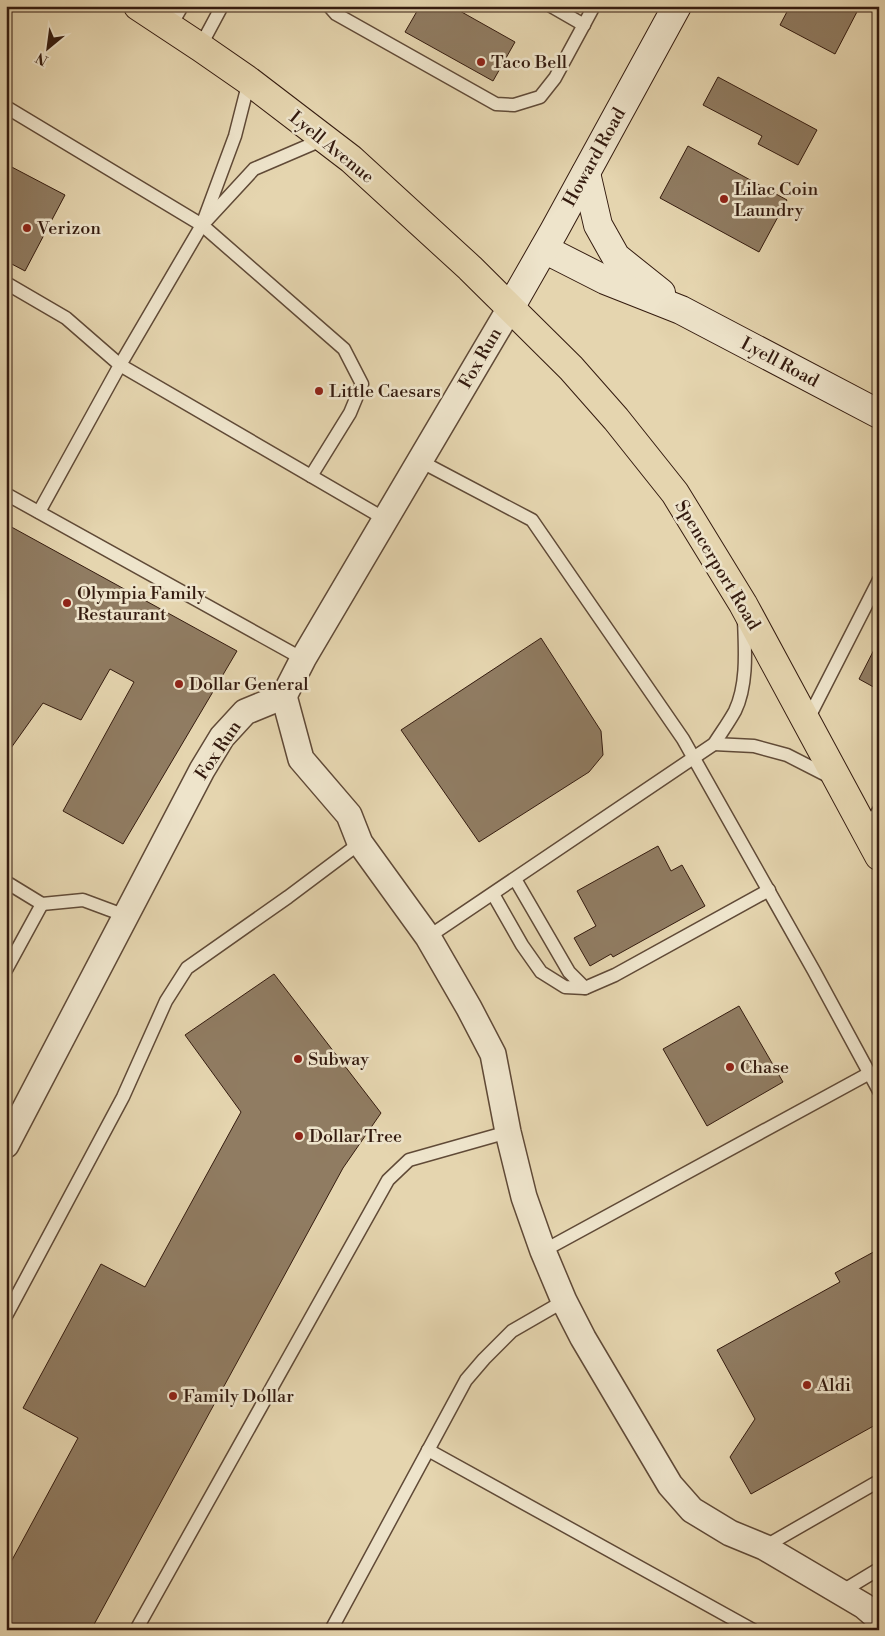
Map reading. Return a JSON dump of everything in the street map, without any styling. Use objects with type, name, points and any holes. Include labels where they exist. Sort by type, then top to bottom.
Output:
[{"type":"main road","name":"Lyell Avenue","points":[[138,6],[176,17],[200,47],[249,81],[351,159],[470,268],[510,308]]},
{"type":"main road","name":"Spencerport Road","points":[[510,308],[571,368],[675,493],[743,604],[838,781],[875,833]]},
{"type":"street","name":"Howard Road","points":[[510,308],[586,173],[676,6]]},
{"type":"street","name":"Lyell Road","points":[[586,173],[598,225],[616,256],[681,310]]},
{"type":"street","name":"Lyell Road","points":[[544,249],[605,280],[681,310],[879,414]]},
{"type":"street","name":"Fox Run","points":[[6,1145],[202,770],[222,737],[245,712],[284,696],[303,659],[385,518],[510,308]]},
{"type":"street","points":[[284,696],[301,759],[349,815],[360,843],[428,937],[493,1054],[508,1132],[524,1196],[542,1251],[564,1301],[588,1346],[670,1485],[692,1510],[730,1533],[764,1547],[864,1606],[879,1619]]},
{"type":"lane","points":[[200,47],[222,6]]},
{"type":"lane","points":[[329,6],[336,14],[496,104],[514,105],[540,97],[556,78],[594,6]]},
{"type":"lane","points":[[551,6],[584,25]]},
{"type":"lane","points":[[39,512],[120,365],[202,225],[235,136],[249,81]]},
{"type":"lane","points":[[6,107],[202,225],[344,349],[362,384],[350,413],[311,476]]},
{"type":"lane","points":[[202,225],[254,169],[324,139]]},
{"type":"lane","points":[[6,283],[66,318],[120,365],[385,518]]},
{"type":"lane","points":[[420,461],[532,520],[684,739],[879,1091]]},
{"type":"lane","points":[[6,494],[303,659]]},
{"type":"lane","points":[[806,722],[879,580]]},
{"type":"lane","points":[[428,937],[714,744],[735,710],[742,688],[746,654],[743,604]]},
{"type":"lane","points":[[714,744],[754,746],[787,755],[838,781]]},
{"type":"lane","points":[[6,1316],[123,1097],[166,1001],[188,968],[360,843]]},
{"type":"lane","points":[[515,879],[569,972],[585,988]]},
{"type":"lane","points":[[6,882],[42,904],[83,900],[126,916]]},
{"type":"lane","points":[[493,894],[522,945],[541,972],[564,986],[585,988],[615,975],[769,890]]},
{"type":"lane","points":[[6,970],[42,904]]},
{"type":"lane","points":[[542,1251],[868,1074]]},
{"type":"lane","points":[[136,1630],[388,1180],[409,1160],[508,1132]]},
{"type":"lane","points":[[331,1630],[466,1380],[512,1331],[564,1301]]},
{"type":"lane","points":[[428,1450],[754,1630]]},
{"type":"lane","points":[[764,1547],[879,1481]]},
{"type":"lane","points":[[841,1592],[879,1569]]},
{"type":"building","name":"Taco Bell","points":[[420,6],[451,6],[515,42],[493,81],[405,32]]},
{"type":"building","points":[[790,6],[860,6],[835,54],[780,25]]},
{"type":"building","points":[[718,77],[817,130],[798,165],[758,144],[762,136],[703,105]]},
{"type":"building","name":"Lilac Coin Laundry","points":[[688,146],[787,200],[759,252],[660,198]]},
{"type":"building","name":"Verizon","points":[[6,164],[65,195],[25,271],[6,261]]},
{"type":"building","points":[[6,524],[237,651],[123,844],[63,811],[134,682],[110,669],[81,720],[43,703],[6,755]]},
{"type":"building","points":[[541,638],[601,731],[603,755],[589,772],[479,842],[401,730]]},
{"type":"building","points":[[879,640],[879,690],[859,679]]},
{"type":"building","points":[[658,846],[671,871],[682,865],[705,906],[613,957],[611,954],[590,966],[574,938],[596,926],[577,891]]},
{"type":"building","points":[[274,974],[381,1113],[343,1168],[91,1630],[6,1630],[6,1571],[78,1438],[23,1408],[101,1264],[145,1287],[241,1112],[185,1035]]},
{"type":"building","points":[[739,1006],[783,1082],[707,1126],[663,1049]]},
{"type":"building","name":"Aldi","points":[[879,1249],[879,1423],[751,1494],[730,1457],[755,1419],[717,1350],[840,1282],[835,1273]]},
{"type":"place","name":"Taco Bell","points":[[481,62]]},
{"type":"place","name":"Lilac Coin Laundry","points":[[724,199]]},
{"type":"place","name":"Verizon","points":[[27,228]]},
{"type":"place","name":"Little Caesars","points":[[319,391]]},
{"type":"place","name":"Olympia Family Restaurant","points":[[67,603]]},
{"type":"place","name":"Dollar General","points":[[179,684]]},
{"type":"place","name":"Subway","points":[[298,1059]]},
{"type":"place","name":"Chase","points":[[730,1067]]},
{"type":"place","name":"Dollar Tree","points":[[299,1136]]},
{"type":"place","name":"Aldi","points":[[807,1385]]},
{"type":"place","name":"Family Dollar","points":[[173,1396]]}]
